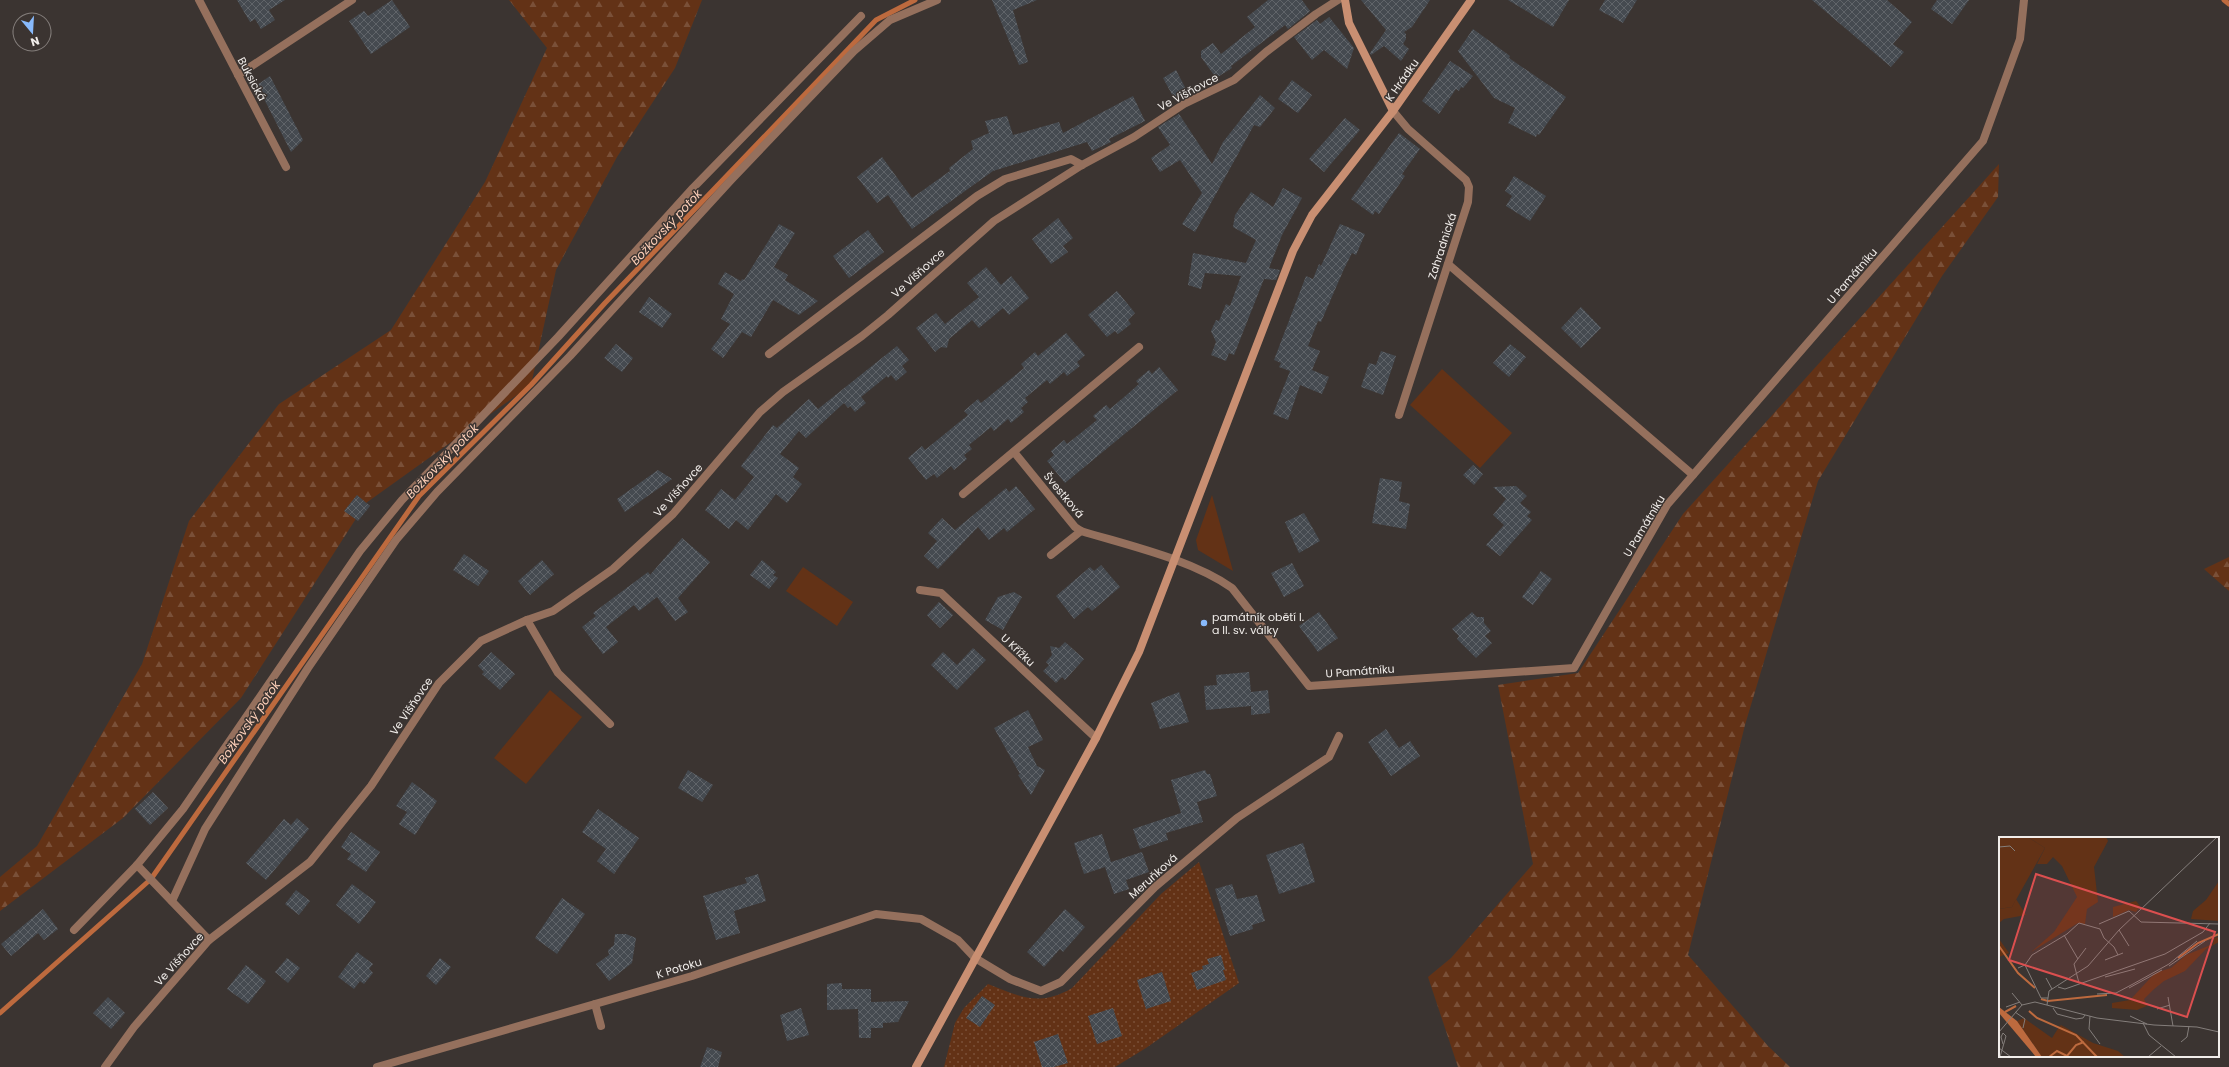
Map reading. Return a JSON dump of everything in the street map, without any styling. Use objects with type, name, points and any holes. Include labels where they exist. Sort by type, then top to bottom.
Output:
[{"type":"street","name":"Buksická","points":[[199,0],[286,167]]},
{"type":"street","points":[[238,75],[352,0]]},
{"type":"street","points":[[172,901],[209,823],[308,668],[396,540],[437,492],[570,356],[730,180],[854,51],[890,20],[937,0]]},
{"type":"street","name":"Ve Višňovce","points":[[105,1067],[134,1027],[210,940],[310,862],[371,786],[439,683],[481,641],[527,620],[553,611],[613,569],[673,514],[760,412],[783,392],[868,332],[994,221],[1082,165],[1134,137],[1184,104],[1234,80],[1272,47],[1316,14],[1338,0]]},
{"type":"street","name":"K Hrádku","points":[[1345,0],[1349,23],[1394,111],[1471,0]]},
{"type":"street","name":"U Památníku","points":[[1175,561],[1217,577],[1232,588],[1309,686],[1574,668],[1667,505],[1983,141],[2020,39],[2024,0]]},
{"type":"street","points":[[74,930],[137,865],[183,809],[360,551],[402,500],[558,338],[693,188],[861,16]]},
{"type":"street","points":[[916,1067],[1096,738],[1139,652],[1293,251],[1312,215],[1394,111]]},
{"type":"street","name":"Zahradnická","points":[[1394,111],[1408,129],[1466,180],[1469,187],[1468,202],[1399,415]]},
{"type":"street","points":[[768,354],[983,192],[1005,179],[1030,170],[1071,159],[1082,165]]},
{"type":"street","points":[[1448,264],[1693,475]]},
{"type":"street","points":[[963,494],[1139,347]]},
{"type":"street","name":"Švestková","points":[[1014,452],[1075,527],[1081,531],[1175,561]]},
{"type":"street","points":[[1051,555],[1081,531]]},
{"type":"street","name":"U Křížku","points":[[920,590],[941,593],[1096,738]]},
{"type":"street","points":[[527,620],[558,673],[610,724]]},
{"type":"street","name":"Meruňková","points":[[975,958],[1010,979],[1041,991],[1061,982],[1155,887],[1232,822],[1330,757],[1340,736]]},
{"type":"street","points":[[137,865],[210,940]]},
{"type":"street","name":"K Potoku","points":[[377,1067],[692,976],[876,914],[921,919],[958,940],[975,958]]},
{"type":"street","points":[[595,1004],[601,1026]]},
{"type":"green space","points":[[509,0],[702,0],[675,68],[617,157],[556,270],[531,385],[366,503],[241,698],[123,818],[0,911],[0,877],[37,846],[142,664],[189,521],[279,404],[391,330],[485,182],[547,48]]},
{"type":"green space","points":[[1999,164],[1998,197],[1942,276],[1818,481],[1745,725],[1688,955],[1768,1046],[1790,1067],[1458,1067],[1428,977],[1451,958],[1533,864],[1498,685],[1578,673],[1683,514]]},
{"type":"green space","points":[[1442,369],[1512,433],[1480,468],[1410,405]]},
{"type":"green space","points":[[1212,495],[1233,571],[1198,550],[1196,540]]},
{"type":"green space","points":[[2229,557],[2229,591],[2204,569]]},
{"type":"green space","points":[[803,567],[853,602],[837,626],[786,591]]},
{"type":"green space","points":[[550,690],[582,717],[526,784],[494,758]]},
{"type":"green space","points":[[1199,862],[1239,983],[1146,1048],[1115,1067],[944,1067],[955,1023],[964,1008],[988,984],[1020,996],[1040,999],[1061,994],[1072,988],[1161,894]]},
{"type":"building","points":[[237,0],[285,0],[269,10],[275,20],[261,29],[255,19],[250,22]]},
{"type":"building","points":[[392,0],[410,27],[371,54],[349,21],[364,11],[368,16]]},
{"type":"building","points":[[992,0],[1037,0],[1013,10],[1028,62],[1019,65]]},
{"type":"building","points":[[1268,0],[1302,0],[1310,11],[1288,29],[1285,25],[1231,66],[1232,68],[1216,78],[1201,57],[1201,51],[1213,43],[1221,54],[1255,27],[1247,17]]},
{"type":"building","points":[[1361,0],[1430,0],[1412,27],[1404,32],[1406,34],[1406,39],[1403,44],[1409,49],[1401,61],[1384,46],[1371,55],[1370,53],[1386,30]]},
{"type":"building","points":[[1508,0],[1569,0],[1553,27]]},
{"type":"building","points":[[1605,0],[1637,0],[1623,23],[1599,10]]},
{"type":"building","points":[[1812,0],[1887,0],[1912,22],[1893,44],[1904,52],[1891,67]]},
{"type":"building","points":[[1937,0],[1969,0],[1952,24],[1931,9]]},
{"type":"building","points":[[1329,17],[1354,48],[1347,69],[1324,50],[1312,60],[1294,37],[1317,20],[1320,24]]},
{"type":"building","points":[[1473,29],[1510,56],[1509,58],[1566,97],[1536,137],[1508,123],[1515,108],[1494,98],[1458,51]]},
{"type":"building","points":[[1450,61],[1473,76],[1463,88],[1461,87],[1459,91],[1456,89],[1439,114],[1422,101]]},
{"type":"building","points":[[1176,70],[1188,93],[1175,100],[1163,78]]},
{"type":"building","points":[[270,76],[303,140],[291,152],[257,85]]},
{"type":"building","points":[[1292,80],[1312,95],[1298,113],[1278,99]]},
{"type":"building","points":[[1260,95],[1275,108],[1260,127],[1254,125],[1195,232],[1182,224],[1202,193],[1180,160],[1160,172],[1151,158],[1170,145],[1158,127],[1179,114],[1212,164],[1223,142]]},
{"type":"building","points":[[1133,96],[1145,121],[1109,139],[1111,142],[1092,151],[1087,142],[993,171],[912,229],[888,195],[877,203],[857,177],[882,157],[912,198],[950,171],[949,168],[973,149],[971,141],[989,133],[985,121],[1007,116],[1013,135],[1059,122],[1063,133]]},
{"type":"building","points":[[1345,118],[1360,130],[1324,172],[1309,159]]},
{"type":"building","points":[[1399,133],[1420,149],[1402,174],[1405,176],[1379,214],[1375,211],[1373,215],[1351,199]]},
{"type":"building","points":[[1514,176],[1546,196],[1530,221],[1506,206],[1512,196],[1505,191]]},
{"type":"building","points":[[1283,188],[1302,198],[1282,235],[1269,268],[1280,270],[1276,280],[1264,279],[1234,355],[1229,353],[1226,361],[1211,355],[1216,342],[1211,331],[1216,320],[1219,321],[1226,304],[1230,306],[1241,276],[1205,273],[1201,289],[1188,285],[1193,253],[1246,263],[1256,240],[1233,227],[1235,215],[1251,192],[1273,207]]},
{"type":"building","points":[[1058,218],[1073,238],[1063,246],[1068,252],[1051,264],[1032,239]]},
{"type":"building","points":[[779,224],[795,233],[774,267],[788,275],[785,280],[818,301],[799,315],[773,300],[751,337],[742,332],[723,358],[711,349],[730,324],[721,319],[734,294],[718,284],[725,272],[741,281],[742,279],[744,280]]},
{"type":"building","points":[[1340,224],[1365,234],[1356,255],[1352,253],[1321,322],[1318,321],[1308,346],[1320,351],[1312,370],[1329,377],[1322,394],[1300,385],[1288,420],[1273,414],[1290,371],[1279,367],[1281,363],[1274,360],[1306,276],[1313,279],[1319,264],[1321,266]]},
{"type":"building","points":[[868,230],[884,252],[849,278],[833,256]]},
{"type":"building","points":[[986,267],[1001,285],[1011,276],[1029,298],[1009,315],[1003,308],[979,328],[972,320],[949,339],[947,348],[941,347],[935,352],[916,328],[936,313],[945,324],[979,297],[967,283]]},
{"type":"building","points":[[1117,291],[1135,313],[1128,320],[1131,324],[1118,334],[1115,331],[1107,337],[1088,315]]},
{"type":"building","points":[[649,297],[672,314],[662,328],[639,312]]},
{"type":"building","points":[[1581,307],[1601,328],[1581,348],[1561,328]]},
{"type":"building","points":[[1066,333],[1085,355],[1077,362],[1080,366],[1067,376],[1064,372],[1050,384],[1047,380],[1025,398],[1028,402],[1021,408],[1024,412],[1011,423],[1008,419],[994,431],[991,427],[969,445],[972,449],[964,455],[967,459],[954,470],[951,466],[937,478],[934,474],[926,480],[908,458],[922,446],[925,450],[968,415],[964,411],[978,399],[981,403],[1024,368],[1021,364],[1035,352],[1038,356]]},
{"type":"building","points":[[616,344],[633,358],[622,372],[604,358]]},
{"type":"building","points":[[1510,344],[1526,357],[1509,377],[1493,363]]},
{"type":"building","points":[[897,346],[909,360],[902,366],[907,372],[896,381],[891,375],[888,378],[887,376],[861,397],[866,403],[855,412],[850,406],[848,408],[844,403],[806,438],[799,431],[780,454],[799,468],[793,477],[802,484],[787,503],[776,494],[748,530],[736,520],[729,529],[705,510],[721,489],[735,500],[754,477],[741,466],[773,425],[777,428],[809,399],[818,409]]},
{"type":"building","points":[[1381,351],[1396,356],[1383,395],[1361,387],[1369,363],[1376,365]]},
{"type":"building","points":[[1159,367],[1178,390],[1065,483],[1047,461],[1054,455],[1051,451],[1064,440],[1067,444],[1097,420],[1093,416],[1106,405],[1110,409],[1139,384],[1136,381],[1149,370],[1152,374]]},
{"type":"building","points":[[1473,465],[1483,474],[1474,485],[1463,475]]},
{"type":"building","points":[[658,470],[672,479],[625,512],[617,499]]},
{"type":"building","points":[[1380,478],[1402,482],[1399,501],[1410,504],[1406,529],[1372,523]]},
{"type":"building","points":[[1016,486],[1035,509],[1007,532],[1004,528],[989,540],[978,527],[938,569],[924,556],[937,541],[928,533],[942,518],[955,530],[1006,488],[1009,492]]},
{"type":"building","points":[[1516,486],[1527,496],[1520,503],[1531,512],[1527,516],[1532,520],[1500,556],[1486,545],[1504,525],[1493,515],[1506,499],[1493,487]]},
{"type":"building","points":[[357,495],[370,506],[358,521],[344,511]]},
{"type":"building","points":[[1304,513],[1320,541],[1299,553],[1285,522]]},
{"type":"building","points":[[682,538],[710,562],[678,598],[688,612],[675,621],[657,597],[639,611],[634,605],[606,627],[618,642],[603,654],[582,627],[596,616],[593,613],[648,572],[650,575]]},
{"type":"building","points":[[464,554],[489,571],[478,586],[453,570]]},
{"type":"building","points":[[542,560],[554,574],[530,595],[518,581]]},
{"type":"building","points":[[762,560],[776,572],[773,575],[778,578],[769,589],[750,575]]},
{"type":"building","points":[[1292,563],[1304,586],[1284,597],[1271,573]]},
{"type":"building","points":[[1101,565],[1120,587],[1092,611],[1088,607],[1074,619],[1056,596],[1090,567],[1094,571]]},
{"type":"building","points":[[1541,571],[1552,579],[1533,605],[1522,597]]},
{"type":"building","points":[[1014,592],[1022,597],[1003,630],[985,620],[998,597]]},
{"type":"building","points":[[939,602],[953,615],[940,628],[927,615]]},
{"type":"building","points":[[1319,612],[1338,638],[1318,652],[1299,626]]},
{"type":"building","points":[[1472,612],[1477,617],[1484,617],[1484,623],[1491,631],[1485,636],[1492,643],[1476,658],[1457,639],[1459,636],[1452,629]]},
{"type":"building","points":[[1065,642],[1084,659],[1065,680],[1062,677],[1056,683],[1043,671],[1049,665],[1046,662],[1052,655],[1050,646],[1059,648]]},
{"type":"building","points":[[973,648],[986,660],[957,690],[931,665],[943,652],[957,665]]},
{"type":"building","points":[[491,652],[515,674],[500,690],[482,674],[484,672],[478,666]]},
{"type":"building","points":[[1249,672],[1251,692],[1268,690],[1270,713],[1251,715],[1251,706],[1206,710],[1204,686],[1217,685],[1216,675]]},
{"type":"building","points":[[1179,692],[1189,722],[1160,729],[1151,703]]},
{"type":"building","points":[[1028,710],[1043,740],[1028,747],[1037,766],[1045,770],[1031,795],[1018,775],[1020,774],[994,728]]},
{"type":"building","points":[[1386,729],[1399,748],[1410,741],[1420,756],[1391,776],[1368,742]]},
{"type":"building","points":[[688,770],[713,785],[702,802],[678,788]]},
{"type":"building","points":[[1205,770],[1207,774],[1210,774],[1217,796],[1197,802],[1203,822],[1166,833],[1168,840],[1140,849],[1133,829],[1181,813],[1171,780]]},
{"type":"building","points":[[412,782],[437,801],[415,835],[399,824],[407,812],[396,806]]},
{"type":"building","points":[[153,792],[168,808],[150,825],[135,809]]},
{"type":"building","points":[[598,809],[639,838],[614,874],[597,861],[606,849],[582,832]]},
{"type":"building","points":[[297,818],[309,829],[266,880],[246,863],[284,819],[291,825]]},
{"type":"building","points":[[351,832],[380,852],[366,872],[347,859],[351,854],[341,847]]},
{"type":"building","points":[[1102,834],[1111,862],[1142,852],[1149,872],[1126,880],[1129,889],[1114,894],[1105,867],[1084,874],[1074,843]]},
{"type":"building","points":[[1303,843],[1315,882],[1279,894],[1266,855]]},
{"type":"building","points":[[758,874],[766,901],[734,911],[740,933],[716,940],[703,896],[747,883],[745,878]]},
{"type":"building","points":[[352,884],[376,902],[359,924],[336,905]]},
{"type":"building","points":[[1232,884],[1237,899],[1257,895],[1265,921],[1252,925],[1253,929],[1230,936],[1215,889]]},
{"type":"building","points":[[296,890],[310,901],[299,915],[285,904]]},
{"type":"building","points":[[562,898],[585,914],[557,954],[535,938]]},
{"type":"building","points":[[43,909],[58,929],[44,940],[38,933],[11,956],[1,944]]},
{"type":"building","points":[[1065,909],[1085,927],[1063,952],[1060,949],[1044,967],[1027,952]]},
{"type":"building","points":[[615,934],[626,934],[636,938],[632,963],[609,981],[596,964],[609,955],[608,950],[614,945]]},
{"type":"building","points":[[357,952],[373,964],[369,969],[373,973],[364,984],[360,981],[354,989],[338,977]]},
{"type":"building","points":[[1221,955],[1226,980],[1197,990],[1191,973],[1203,969],[1202,966],[1209,964],[1207,959]]},
{"type":"building","points":[[287,958],[300,968],[288,983],[275,972]]},
{"type":"building","points":[[440,958],[451,967],[436,985],[426,976]]},
{"type":"building","points":[[246,965],[266,981],[248,1004],[227,989]]},
{"type":"building","points":[[1162,972],[1171,1001],[1146,1009],[1137,980]]},
{"type":"building","points":[[842,983],[842,989],[871,989],[871,1002],[909,1001],[898,1022],[883,1023],[883,1028],[871,1028],[871,1038],[859,1038],[858,1009],[827,1010],[827,984]]},
{"type":"building","points":[[982,996],[995,1005],[980,1027],[966,1018]]},
{"type":"building","points":[[108,997],[125,1013],[111,1029],[93,1013]]},
{"type":"building","points":[[801,1008],[809,1035],[787,1041],[780,1015]]},
{"type":"building","points":[[1113,1008],[1122,1036],[1097,1044],[1088,1016]]},
{"type":"building","points":[[1058,1034],[1068,1063],[1054,1067],[1042,1067],[1034,1042]]},
{"type":"building","points":[[707,1047],[722,1052],[718,1067],[700,1067]]},
{"type":"waterway","name":"Božkovský potok","points":[[0,1013],[151,879],[419,496],[531,385],[605,303],[876,20],[915,0]]},
{"type":"waterway","name":"Božkovský potok","points":[[2224,0],[2229,4]]},
{"type":"place","name":"památník obětí I. a II. sv. války","points":[[1204,623]]}]
